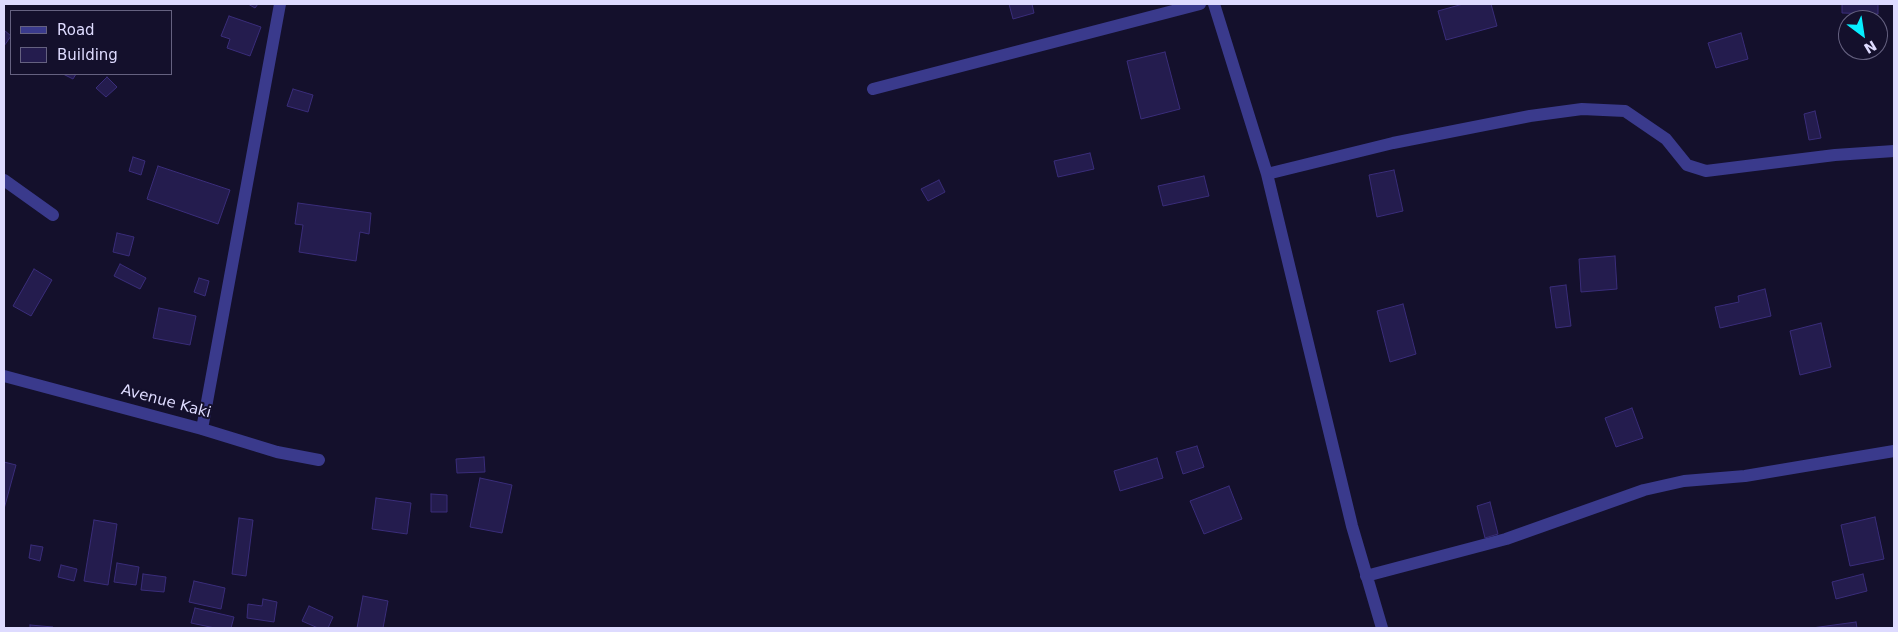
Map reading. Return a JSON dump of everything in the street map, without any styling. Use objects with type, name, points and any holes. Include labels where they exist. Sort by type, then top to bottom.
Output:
[{"type":"street","points":[[202,429],[280,4]]},
{"type":"street","points":[[873,90],[1200,4]]},
{"type":"street","points":[[1214,4],[1267,174],[1352,526],[1382,628]]},
{"type":"street","points":[[1267,174],[1393,143],[1530,116],[1582,109],[1625,111],[1666,139],[1687,165],[1706,171],[1835,155],[1894,151]]},
{"type":"street","points":[[4,180],[53,215]]},
{"type":"street","name":"Avenue Kaki","points":[[4,376],[202,429],[278,452],[319,460]]},
{"type":"street","points":[[1366,576],[1506,539],[1644,490],[1684,481],[1745,476],[1894,451]]},
{"type":"building","points":[[248,4],[258,4],[255,8]]},
{"type":"building","points":[[1009,4],[1032,4],[1034,13],[1013,19]]},
{"type":"building","points":[[1463,4],[1491,4],[1497,26],[1446,40],[1438,11]]},
{"type":"building","points":[[1842,4],[1878,4],[1878,10],[1842,10]]},
{"type":"building","points":[[229,16],[261,27],[250,56],[227,48],[230,39],[221,36]]},
{"type":"building","points":[[4,30],[10,37],[4,46]]},
{"type":"building","points":[[1741,33],[1748,59],[1716,68],[1708,43]]},
{"type":"building","points":[[1165,52],[1180,109],[1141,119],[1127,61]]},
{"type":"building","points":[[65,75],[75,75],[73,79]]},
{"type":"building","points":[[107,77],[117,87],[106,97],[96,88]]},
{"type":"building","points":[[293,89],[313,95],[308,112],[287,106]]},
{"type":"building","points":[[1815,111],[1821,138],[1809,140],[1804,114]]},
{"type":"building","points":[[1090,153],[1094,169],[1058,177],[1054,161]]},
{"type":"building","points":[[133,157],[145,161],[141,175],[129,171]]},
{"type":"building","points":[[158,166],[230,190],[218,224],[147,199]]},
{"type":"building","points":[[1394,170],[1403,211],[1377,217],[1369,175]]},
{"type":"building","points":[[1204,176],[1209,196],[1163,206],[1158,186]]},
{"type":"building","points":[[939,180],[945,192],[928,201],[921,189]]},
{"type":"building","points":[[298,203],[371,213],[369,234],[360,232],[356,261],[299,252],[303,225],[295,224]]},
{"type":"building","points":[[117,233],[134,237],[129,256],[113,252]]},
{"type":"building","points":[[1615,256],[1617,289],[1581,292],[1579,259]]},
{"type":"building","points":[[120,264],[146,278],[140,289],[114,276]]},
{"type":"building","points":[[34,269],[52,280],[31,316],[13,306]]},
{"type":"building","points":[[199,278],[209,281],[205,296],[194,292]]},
{"type":"building","points":[[1566,285],[1571,326],[1556,328],[1550,287]]},
{"type":"building","points":[[1765,289],[1771,316],[1720,328],[1715,307],[1739,302],[1738,296]]},
{"type":"building","points":[[1403,304],[1416,354],[1390,362],[1377,311]]},
{"type":"building","points":[[159,308],[196,316],[190,345],[153,338]]},
{"type":"building","points":[[1821,323],[1831,367],[1800,375],[1790,331]]},
{"type":"building","points":[[1632,408],[1643,438],[1616,447],[1605,418]]},
{"type":"building","points":[[1197,446],[1204,467],[1183,474],[1176,452]]},
{"type":"building","points":[[484,457],[485,472],[457,473],[456,459]]},
{"type":"building","points":[[1157,458],[1163,478],[1120,491],[1114,471]]},
{"type":"building","points":[[4,462],[16,465],[4,509]]},
{"type":"building","points":[[480,478],[512,485],[502,533],[470,527]]},
{"type":"building","points":[[1229,486],[1242,519],[1204,534],[1190,501]]},
{"type":"building","points":[[431,494],[447,495],[447,512],[431,512]]},
{"type":"building","points":[[376,498],[411,503],[407,534],[372,529]]},
{"type":"building","points":[[1490,502],[1498,534],[1485,538],[1477,506]]},
{"type":"building","points":[[1875,517],[1884,559],[1850,566],[1841,525]]},
{"type":"building","points":[[239,518],[253,520],[246,576],[232,574]]},
{"type":"building","points":[[94,520],[117,524],[108,585],[84,581]]},
{"type":"building","points":[[31,545],[43,547],[40,561],[29,558]]},
{"type":"building","points":[[117,563],[139,567],[136,585],[114,582]]},
{"type":"building","points":[[61,565],[77,569],[74,581],[58,577]]},
{"type":"building","points":[[143,574],[166,577],[164,592],[141,590]]},
{"type":"building","points":[[1863,574],[1867,591],[1836,599],[1832,582]]},
{"type":"building","points":[[194,581],[225,588],[221,609],[189,602]]},
{"type":"building","points":[[363,596],[388,601],[383,628],[357,628]]},
{"type":"building","points":[[263,599],[277,602],[274,622],[247,618],[248,604],[262,606]]},
{"type":"building","points":[[309,606],[333,617],[328,628],[318,628],[302,621]]},
{"type":"building","points":[[195,608],[234,617],[231,628],[215,628],[191,623]]},
{"type":"building","points":[[1856,622],[1857,628],[1812,628]]},
{"type":"building","points":[[30,625],[53,627],[53,628],[30,628]]}]
